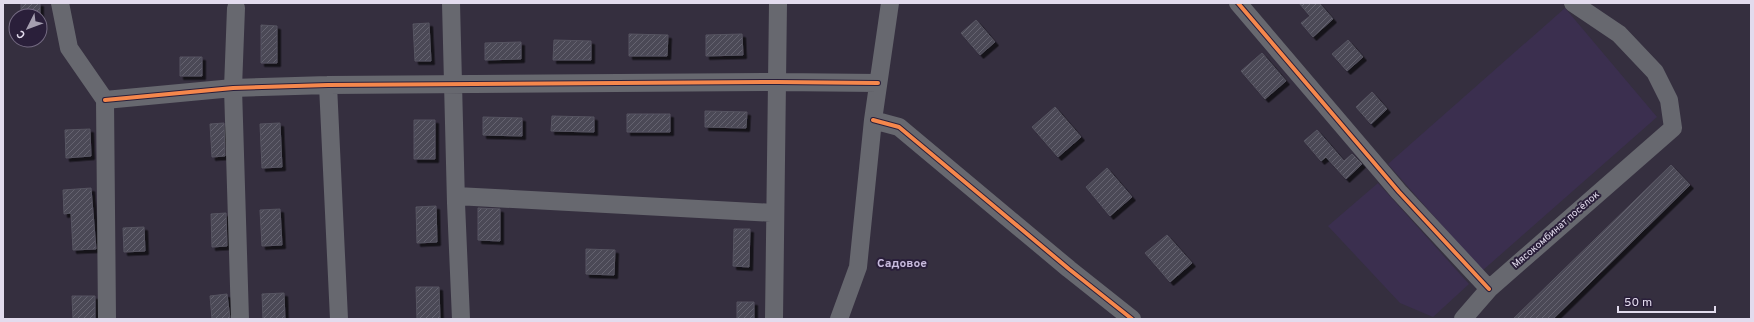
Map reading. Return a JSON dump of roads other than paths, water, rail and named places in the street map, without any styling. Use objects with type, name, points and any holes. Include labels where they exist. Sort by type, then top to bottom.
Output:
[{"type":"street","points":[[60,3],[69,48],[105,100],[107,318]]},
{"type":"street","points":[[452,3],[456,196],[461,319]]},
{"type":"street","points":[[774,319],[778,3]]},
{"type":"street","points":[[839,319],[858,267],[873,120],[890,3]]},
{"type":"street","points":[[1238,3],[1400,192],[1489,289]]},
{"type":"street","name":"Мясокомбинат посёлок","points":[[1463,319],[1489,289],[1673,128],[1669,100],[1655,72],[1619,34],[1573,3]]},
{"type":"street","points":[[236,8],[233,88],[240,319]]},
{"type":"street","points":[[105,100],[233,88],[328,84],[878,83]]},
{"type":"street","points":[[328,84],[339,319]]},
{"type":"street","points":[[873,120],[899,126],[1062,264],[1132,319]]},
{"type":"street","points":[[456,196],[775,213]]},
{"type":"district","name":"Садовое","points":[[902,264]]}]
